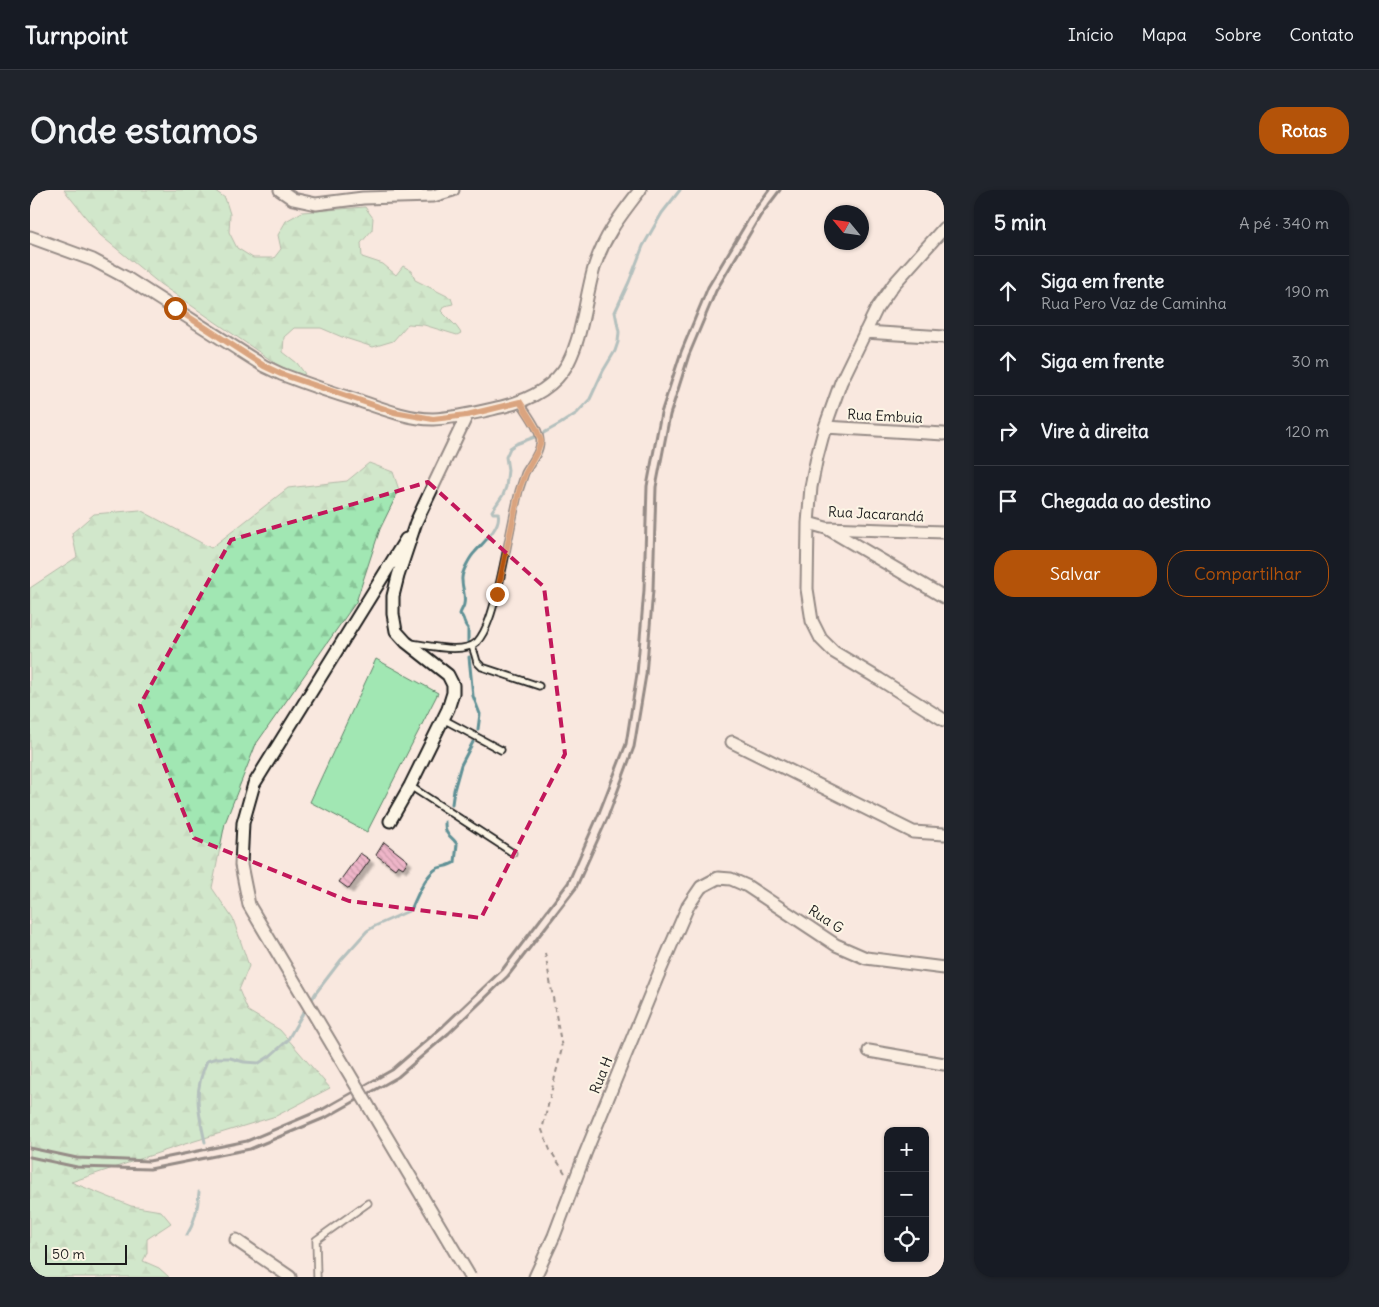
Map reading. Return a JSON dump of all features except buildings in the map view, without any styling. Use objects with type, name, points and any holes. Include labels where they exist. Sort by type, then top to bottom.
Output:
[{"type":"street","points":[[280,190],[293,199],[316,204],[366,194],[433,196],[453,190]]},
{"type":"street","points":[[30,237],[93,260],[126,277],[264,366],[281,374],[394,412],[433,419],[467,415],[520,402],[538,394],[554,381],[568,363],[578,338],[594,268],[606,238],[619,217],[640,190]]},
{"type":"street","points":[[943,230],[894,284],[877,308],[841,382],[825,427],[811,487],[808,523],[807,589],[812,621],[821,639],[834,652],[944,720]]},
{"type":"street","points":[[865,332],[944,336]]},
{"type":"street","points":[[467,415],[416,522],[254,784],[243,823],[242,865],[249,905],[470,1277]]},
{"type":"street","name":"Rua Embuia","points":[[825,427],[944,434]]},
{"type":"street","points":[[390,822],[443,719],[453,693],[453,685],[448,676],[406,642],[396,631],[393,614],[393,596],[416,522]]},
{"type":"street","name":"Rua Jacarandá","points":[[808,523],[826,528],[944,532]]},
{"type":"street","points":[[826,528],[944,597]]},
{"type":"street","points":[[732,742],[913,832],[944,834]]},
{"type":"street","name":"Rua G","points":[[702,887],[718,878],[731,879],[747,886],[836,944],[866,958],[944,968]]},
{"type":"street","name":"Rua H","points":[[535,1277],[554,1236],[611,1089],[657,978],[688,906],[702,887]]},
{"type":"street","points":[[869,1051],[944,1064]]},
{"type":"street","points":[[236,1240],[290,1277]]},
{"type":"lane","points":[[406,642],[459,649],[468,648],[478,641],[486,626],[493,609],[520,487],[541,441],[536,428],[520,402]]},
{"type":"lane","points":[[472,646],[477,662],[482,667],[539,686]]},
{"type":"lane","points":[[443,719],[500,750]]},
{"type":"lane","points":[[410,786],[513,853]]},
{"type":"lane","points":[[317,1277],[316,1240],[368,1203]]},
{"type":"path","points":[[545,953],[562,1048],[542,1130],[550,1150],[573,1185]]},
{"type":"highlighted area","points":[[428,482],[544,587],[565,754],[481,918],[349,901],[194,838],[140,705],[231,540]]},
{"type":"green space","points":[[64,190],[214,190],[225,198],[230,214],[229,232],[237,248],[253,258],[274,258],[281,249],[278,235],[286,221],[302,212],[365,207],[373,218],[372,230],[361,243],[362,257],[383,264],[396,275],[403,266],[412,271],[415,280],[451,298],[453,304],[444,306],[441,311],[461,333],[457,335],[424,325],[408,324],[393,341],[373,347],[321,328],[294,328],[284,337],[283,352],[297,363],[305,374],[299,376],[278,365],[160,284],[100,235]]},
{"type":"green space","points":[[369,463],[393,472],[399,490],[380,529],[356,602],[256,744],[225,823],[212,888],[233,919],[249,966],[239,990],[248,1011],[280,1030],[330,1088],[276,1116],[71,1182],[131,1206],[161,1211],[171,1223],[147,1239],[147,1253],[143,1261],[159,1268],[169,1277],[30,1277],[30,588],[77,557],[72,533],[94,514],[140,510],[211,548],[288,488],[347,481]]},
{"type":"green space","points":[[376,659],[438,693],[367,832],[310,802]]},
{"type":"waterway","points":[[468,644],[468,628],[460,614],[464,606],[462,577],[464,569],[471,558],[495,529],[498,513],[493,513],[492,511],[506,487],[508,470],[506,457],[510,448],[560,424],[577,413],[590,399],[615,351],[619,332],[615,312],[643,246],[662,213],[680,190]]},
{"type":"waterway","points":[[469,657],[473,696],[480,714],[478,729]]},
{"type":"waterway","points":[[452,804],[461,765],[473,742]]},
{"type":"waterway","points":[[310,1003],[341,960],[367,931],[411,910],[421,888],[432,872],[455,862],[457,844],[447,833],[445,822]]},
{"type":"waterway","points":[[205,1142],[200,1120],[198,1092],[207,1061],[217,1058],[230,1058],[244,1062],[259,1063],[287,1041],[306,1008]]},
{"type":"waterway","points":[[187,1235],[196,1214],[199,1192]]},
{"type":"railway","points":[[30,1148],[77,1158],[149,1161],[247,1141],[323,1109],[392,1070],[443,1026],[502,970],[568,883],[599,813],[626,744],[637,674],[644,590],[647,486],[661,413],[681,352],[708,287],[754,210],[769,190]]},
{"type":"railway","points":[[30,1157],[77,1167],[150,1169],[250,1149],[327,1117],[398,1077],[449,1033],[508,976],[576,888],[608,817],[634,747],[646,675],[653,590],[656,487],[670,415],[689,355],[716,291],[761,215],[780,190]]},
{"type":"route","points":[[175,308],[264,366],[303,382],[394,412],[433,419],[467,415],[520,402],[536,428],[541,441],[520,487],[497,594]]}]
